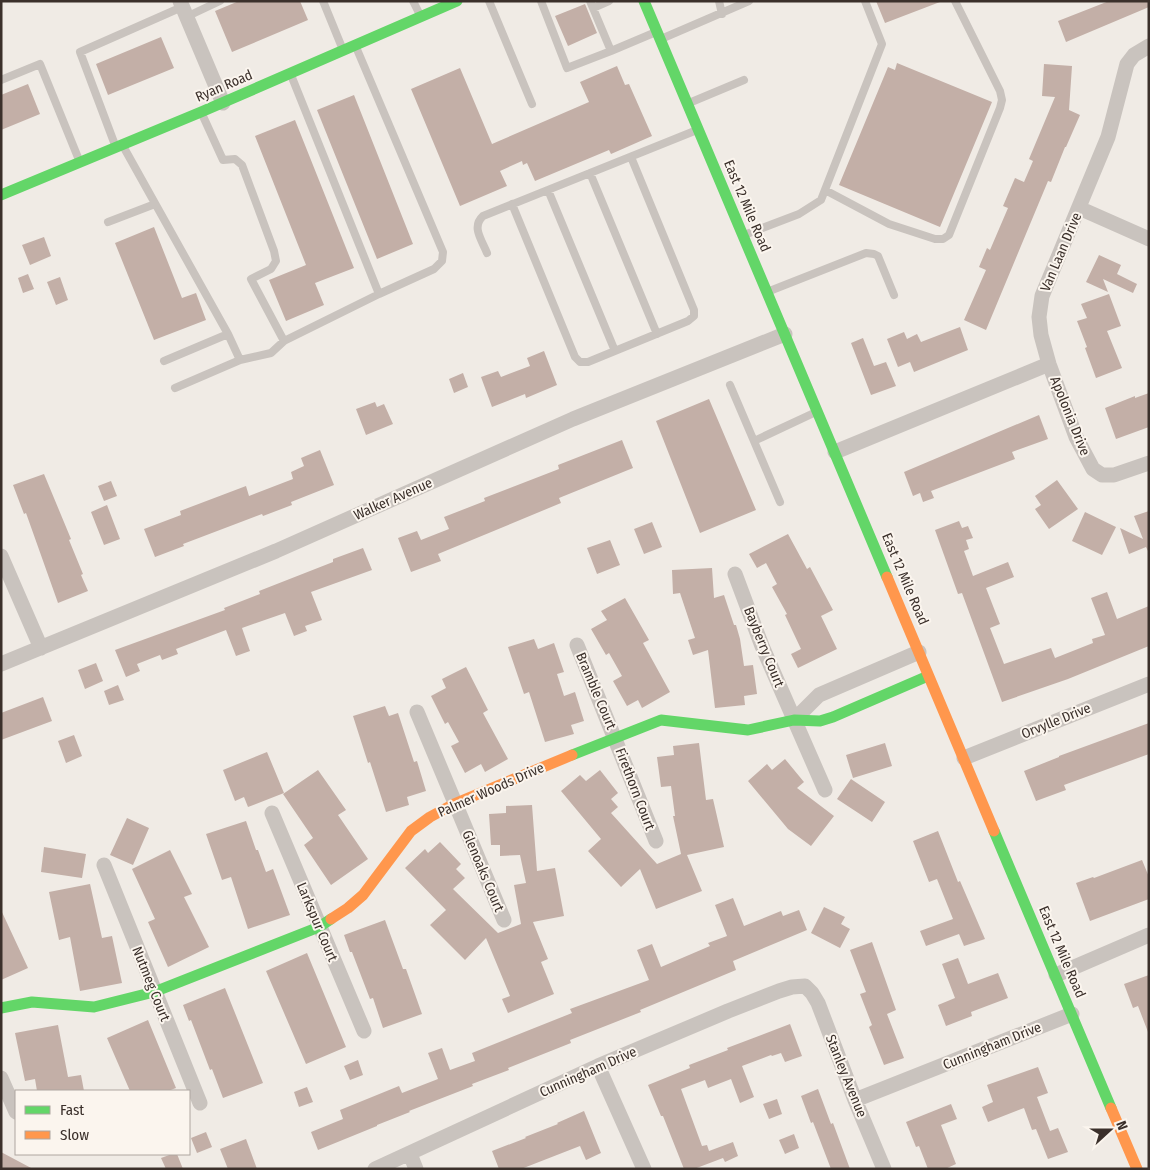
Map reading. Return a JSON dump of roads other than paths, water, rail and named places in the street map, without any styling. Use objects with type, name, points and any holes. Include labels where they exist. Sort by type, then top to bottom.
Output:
[{"type":"main road","name":"Ryan Road","points":[[1,195],[202,112],[457,1]]},
{"type":"main road","name":"East 12 Mile Road","points":[[644,1],[1137,1169]]},
{"type":"main road","name":"Palmer Woods Drive","points":[[1,1008],[32,1002],[94,1007],[126,1000],[154,992],[319,927],[348,908],[362,895],[411,831],[430,817],[454,804],[615,737],[661,720],[748,730],[794,720],[820,720],[832,717],[928,676]]},
{"type":"street","points":[[183,8],[223,103]]},
{"type":"street","name":"Van Laan Drive","points":[[1049,364],[1041,335],[1039,317],[1042,296],[1108,136],[1127,64],[1134,55],[1149,46]]},
{"type":"street","points":[[1079,208],[1149,239]]},
{"type":"street","name":"Walker Avenue","points":[[1,664],[276,551],[573,419],[785,334]]},
{"type":"street","points":[[835,452],[1049,364]]},
{"type":"street","name":"Apolonia Drive","points":[[1049,364],[1076,437],[1093,469],[1102,474],[1114,475],[1149,463]]},
{"type":"street","points":[[1,556],[41,648]]},
{"type":"street","name":"Bayberry Court","points":[[735,574],[762,646],[794,720]]},
{"type":"street","name":"Bramble Court","points":[[577,645],[615,737]]},
{"type":"street","points":[[825,790],[794,720],[819,695],[919,652]]},
{"type":"street","name":"Orvylle Drive","points":[[964,758],[1149,684]]},
{"type":"street","name":"Glenoaks Court","points":[[417,712],[504,920]]},
{"type":"street","name":"Firethorn Court","points":[[615,737],[656,841]]},
{"type":"street","name":"Larkspur Court","points":[[272,813],[364,1031]]},
{"type":"street","name":"Nutmeg Court","points":[[104,865],[200,1103]]},
{"type":"street","points":[[1056,974],[1149,935]]},
{"type":"street","name":"Cunningham Drive","points":[[375,1169],[598,1066],[770,994],[792,987],[805,986]]},
{"type":"street","name":"Stanley Avenue","points":[[805,986],[818,1003],[884,1169]]},
{"type":"street","name":"Cunningham Drive","points":[[855,1100],[1072,1014]]},
{"type":"street","points":[[598,1066],[644,1169]]},
{"type":"street","points":[[1,1078],[15,1110]]},
{"type":"street","points":[[410,1154],[416,1169]]},
{"type":"lane","points":[[220,1],[183,8],[80,52],[119,146],[155,204],[228,334],[240,360]]},
{"type":"lane","points":[[323,1],[344,51]]},
{"type":"lane","points":[[413,1],[420,17]]},
{"type":"lane","points":[[489,1],[532,104]]},
{"type":"lane","points":[[540,1],[567,68],[611,51],[722,14],[749,1]]},
{"type":"lane","points":[[609,1],[592,5],[611,51]]},
{"type":"lane","points":[[719,1],[722,14]]},
{"type":"lane","points":[[744,235],[799,214],[821,200],[882,44],[865,1]]},
{"type":"lane","points":[[825,190],[889,224],[935,239],[943,239],[949,235],[1002,100],[1000,91],[955,1]]},
{"type":"lane","points":[[175,388],[240,360],[271,353],[284,341],[434,269],[442,261],[443,252],[356,45]]},
{"type":"lane","points":[[1,80],[40,64],[80,162]]},
{"type":"lane","points":[[291,74],[379,294]]},
{"type":"lane","points":[[687,104],[744,80]]},
{"type":"lane","points":[[202,112],[223,160],[234,159],[242,165],[274,251],[276,261],[271,269],[251,280],[284,341]]},
{"type":"lane","points":[[487,253],[476,227],[477,221],[482,216],[698,130]]},
{"type":"lane","points":[[512,204],[575,357],[580,362],[588,362],[688,321],[694,316],[694,310],[631,157]]},
{"type":"lane","points":[[590,173],[657,334]]},
{"type":"lane","points":[[548,190],[615,351]]},
{"type":"lane","points":[[108,222],[155,204]]},
{"type":"lane","points":[[767,292],[866,253],[878,256],[894,295]]},
{"type":"lane","points":[[164,362],[228,334]]},
{"type":"lane","points":[[730,385],[780,502]]},
{"type":"lane","points":[[754,441],[817,411]]}]
